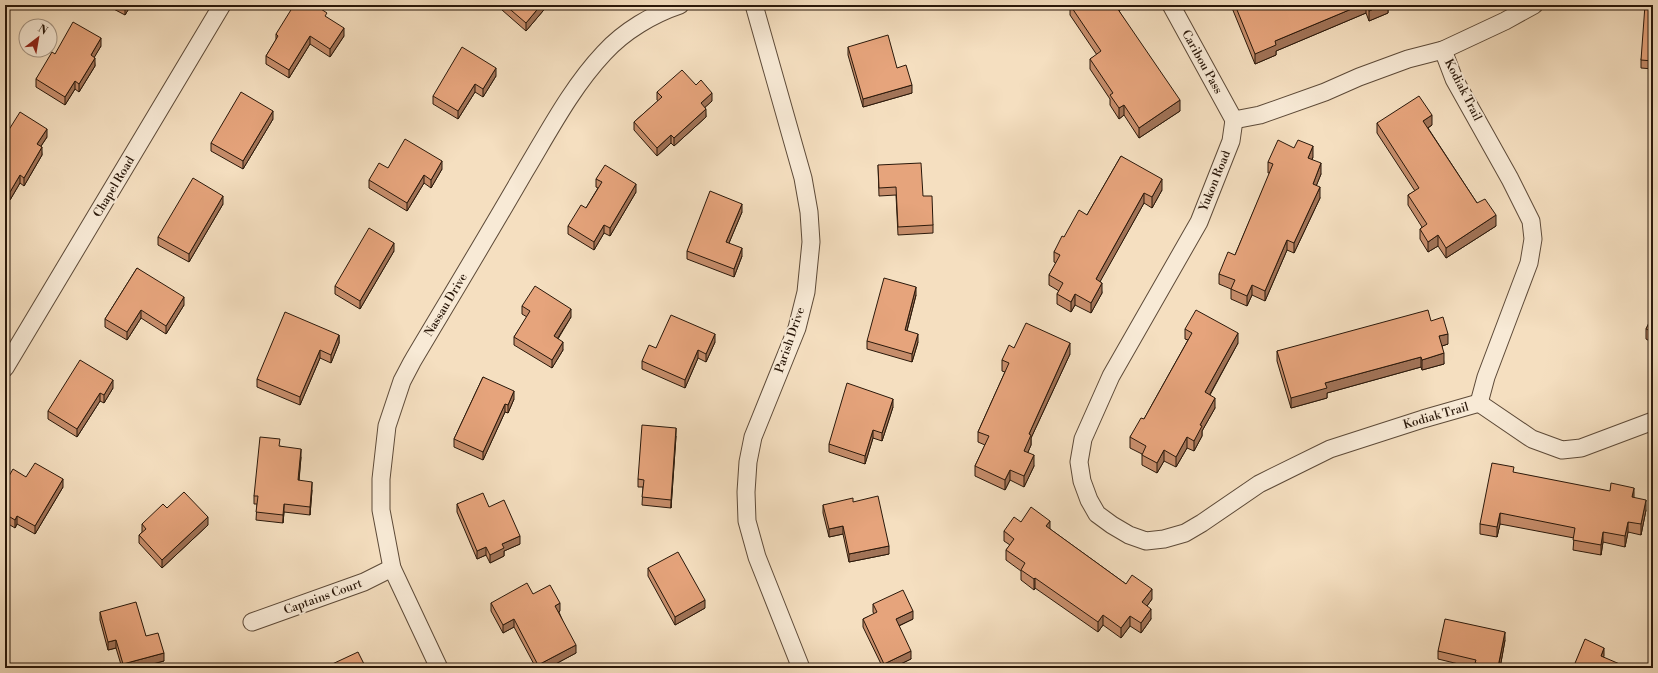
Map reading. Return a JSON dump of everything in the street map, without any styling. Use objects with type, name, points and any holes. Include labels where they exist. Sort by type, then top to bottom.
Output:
[{"type":"street","name":"Chapel Road","points":[[5,368],[222,5]]},
{"type":"street","name":"Nassau Drive","points":[[439,668],[392,568],[381,510],[381,479],[386,426],[402,381],[543,141],[586,73],[622,36],[663,11],[680,5]]},
{"type":"street","name":"Parish Drive","points":[[754,5],[803,178],[809,212],[811,242],[806,292],[797,328],[753,437],[748,462],[746,492],[748,521],[757,557],[802,668]]},
{"type":"street","name":"Caribou Pass","points":[[1171,5],[1234,120]]},
{"type":"street","points":[[1234,120],[1260,114],[1325,92],[1359,77],[1408,59],[1443,50],[1506,21],[1534,5]]},
{"type":"street","name":"Kodiak Trail","points":[[1112,525],[1129,535],[1146,541],[1164,539],[1185,533],[1259,484],[1330,449],[1423,419],[1479,403],[1486,377],[1529,263],[1533,239],[1531,221],[1510,179],[1454,79],[1443,50]]},
{"type":"street","name":"Yukon Road","points":[[1112,525],[1097,514],[1089,500],[1082,481],[1078,462],[1084,438],[1093,414],[1111,376],[1199,222],[1231,141],[1234,120]]},
{"type":"street","points":[[1479,403],[1532,439],[1562,450],[1581,448],[1653,420]]},
{"type":"street","name":"Captains Court","points":[[252,622],[364,582],[392,568]]},
{"type":"building","points":[[294,5],[315,5],[327,13],[325,16],[344,28],[330,49],[310,36],[289,70],[266,56],[278,36],[276,34]]},
{"type":"building","points":[[505,5],[541,5],[526,23]]},
{"type":"building","points":[[1070,5],[1115,5],[1180,100],[1139,128],[1124,105],[1119,108],[1110,95],[1113,93],[1090,59],[1101,51]]},
{"type":"building","points":[[1235,5],[1361,5],[1275,41],[1276,45],[1255,54]]},
{"type":"building","points":[[1367,5],[1383,5],[1369,11]]},
{"type":"building","points":[[1645,5],[1653,5],[1653,61],[1641,60]]},
{"type":"building","points":[[73,22],[101,38],[91,55],[95,58],[79,84],[75,81],[65,97],[36,79],[48,58],[58,58],[58,49]]},
{"type":"building","points":[[888,35],[897,68],[906,65],[912,85],[863,99],[848,47]]},
{"type":"building","points":[[462,47],[496,68],[483,89],[475,84],[458,111],[433,96]]},
{"type":"building","points":[[682,70],[696,85],[701,80],[712,93],[701,103],[706,109],[674,138],[671,135],[657,148],[634,122],[662,97],[657,92]]},
{"type":"building","points":[[241,92],[273,111],[243,161],[211,143]]},
{"type":"building","points":[[1419,96],[1432,115],[1423,121],[1477,203],[1485,199],[1496,215],[1446,248],[1438,235],[1428,242],[1420,229],[1427,224],[1408,195],[1419,188],[1377,123]]},
{"type":"building","points":[[20,112],[47,129],[37,144],[42,147],[24,178],[20,175],[10,192],[5,188],[5,136]]},
{"type":"building","points":[[405,139],[442,161],[431,180],[424,175],[407,203],[369,180],[379,163],[388,168]]},
{"type":"building","points":[[1278,140],[1294,148],[1298,140],[1313,146],[1308,158],[1321,163],[1313,184],[1320,187],[1294,243],[1287,240],[1265,291],[1252,285],[1247,296],[1231,289],[1235,280],[1219,274],[1228,252],[1235,255],[1273,164],[1268,162]]},
{"type":"building","points":[[1121,156],[1162,179],[1152,197],[1144,193],[1096,279],[1102,283],[1091,303],[1075,294],[1071,302],[1057,294],[1063,283],[1049,275],[1060,255],[1054,252],[1062,236],[1064,237],[1079,210],[1087,215]]},
{"type":"building","points":[[921,163],[923,196],[932,196],[933,225],[898,227],[896,187],[879,188],[878,165]]},
{"type":"building","points":[[605,165],[636,184],[610,228],[604,225],[594,242],[568,226],[581,205],[586,208],[602,182],[596,179]]},
{"type":"building","points":[[193,178],[223,196],[189,254],[158,237]]},
{"type":"building","points":[[710,191],[742,204],[726,242],[742,248],[734,269],[687,251]]},
{"type":"building","points":[[369,228],[394,243],[360,301],[335,286]]},
{"type":"building","points":[[137,268],[184,297],[166,326],[141,310],[127,332],[105,319]]},
{"type":"building","points":[[884,278],[916,287],[905,330],[918,334],[912,354],[867,341]]},
{"type":"building","points":[[535,286],[571,309],[554,336],[563,342],[552,360],[514,337],[530,311],[522,306]]},
{"type":"building","points":[[1196,310],[1238,333],[1205,392],[1215,398],[1200,425],[1202,426],[1194,441],[1187,437],[1176,457],[1164,450],[1157,463],[1142,455],[1146,446],[1130,437],[1141,418],[1144,419],[1192,333],[1185,329]]},
{"type":"building","points":[[1428,310],[1431,321],[1443,317],[1448,334],[1439,336],[1444,353],[1422,360],[1421,357],[1325,383],[1327,388],[1291,398],[1277,351]]},
{"type":"building","points":[[285,312],[339,335],[331,355],[320,350],[300,397],[257,379]]},
{"type":"building","points":[[671,315],[715,334],[706,354],[698,350],[685,380],[642,361],[649,345],[656,348]]},
{"type":"building","points":[[1653,315],[1653,332],[1646,329]]},
{"type":"building","points":[[1026,323],[1070,343],[1029,434],[1031,435],[1024,451],[1034,455],[1024,476],[1010,470],[1005,480],[975,466],[989,436],[978,432],[1009,363],[1002,360],[1009,345],[1014,348]]},
{"type":"building","points":[[80,360],[113,380],[104,395],[100,393],[77,429],[48,411]]},
{"type":"building","points":[[483,377],[514,391],[508,405],[505,404],[483,452],[454,439]]},
{"type":"building","points":[[847,383],[893,399],[882,433],[873,430],[865,456],[829,444]]},
{"type":"building","points":[[642,425],[676,428],[671,500],[642,497],[644,480],[638,479]]},
{"type":"building","points":[[260,437],[280,439],[279,446],[301,449],[298,480],[312,482],[310,507],[284,504],[283,515],[256,512],[258,496],[254,496]]},
{"type":"building","points":[[35,463],[63,479],[35,526],[17,516],[15,520],[5,514],[5,483],[13,469],[26,477]]},
{"type":"building","points":[[1492,463],[1514,467],[1513,472],[1610,491],[1611,483],[1634,488],[1632,497],[1646,500],[1641,524],[1628,522],[1625,536],[1603,532],[1601,545],[1573,540],[1575,528],[1500,513],[1497,527],[1480,524]]},
{"type":"building","points":[[184,492],[208,517],[162,560],[139,535],[146,529],[142,524],[163,504],[167,508]]},
{"type":"building","points":[[483,493],[489,507],[504,500],[520,536],[502,544],[504,548],[490,555],[486,547],[477,551],[457,504]]},
{"type":"building","points":[[878,496],[889,546],[849,554],[843,526],[829,529],[823,505],[853,498],[853,502]]},
{"type":"building","points":[[1031,507],[1050,521],[1046,526],[1126,584],[1132,575],[1152,589],[1142,602],[1151,609],[1141,623],[1130,616],[1121,628],[1103,615],[1098,622],[1035,578],[1034,579],[1021,570],[1025,563],[1006,550],[1014,539],[1004,531],[1014,517],[1021,522]]},
{"type":"building","points":[[678,552],[705,600],[675,617],[648,568]]},
{"type":"building","points":[[527,583],[533,594],[550,585],[560,603],[555,606],[576,645],[538,665],[514,619],[503,625],[491,603]]},
{"type":"building","points":[[903,590],[913,611],[896,619],[911,651],[884,664],[863,619],[877,612],[873,604]]},
{"type":"building","points":[[136,602],[146,636],[158,633],[164,653],[123,664],[116,640],[108,642],[100,612]]},
{"type":"building","points":[[1445,619],[1505,632],[1498,667],[1475,663],[1476,660],[1438,651]]},
{"type":"building","points":[[1585,639],[1604,648],[1601,656],[1629,668],[1573,668]]},
{"type":"building","points":[[358,652],[366,668],[329,668],[328,666]]}]
